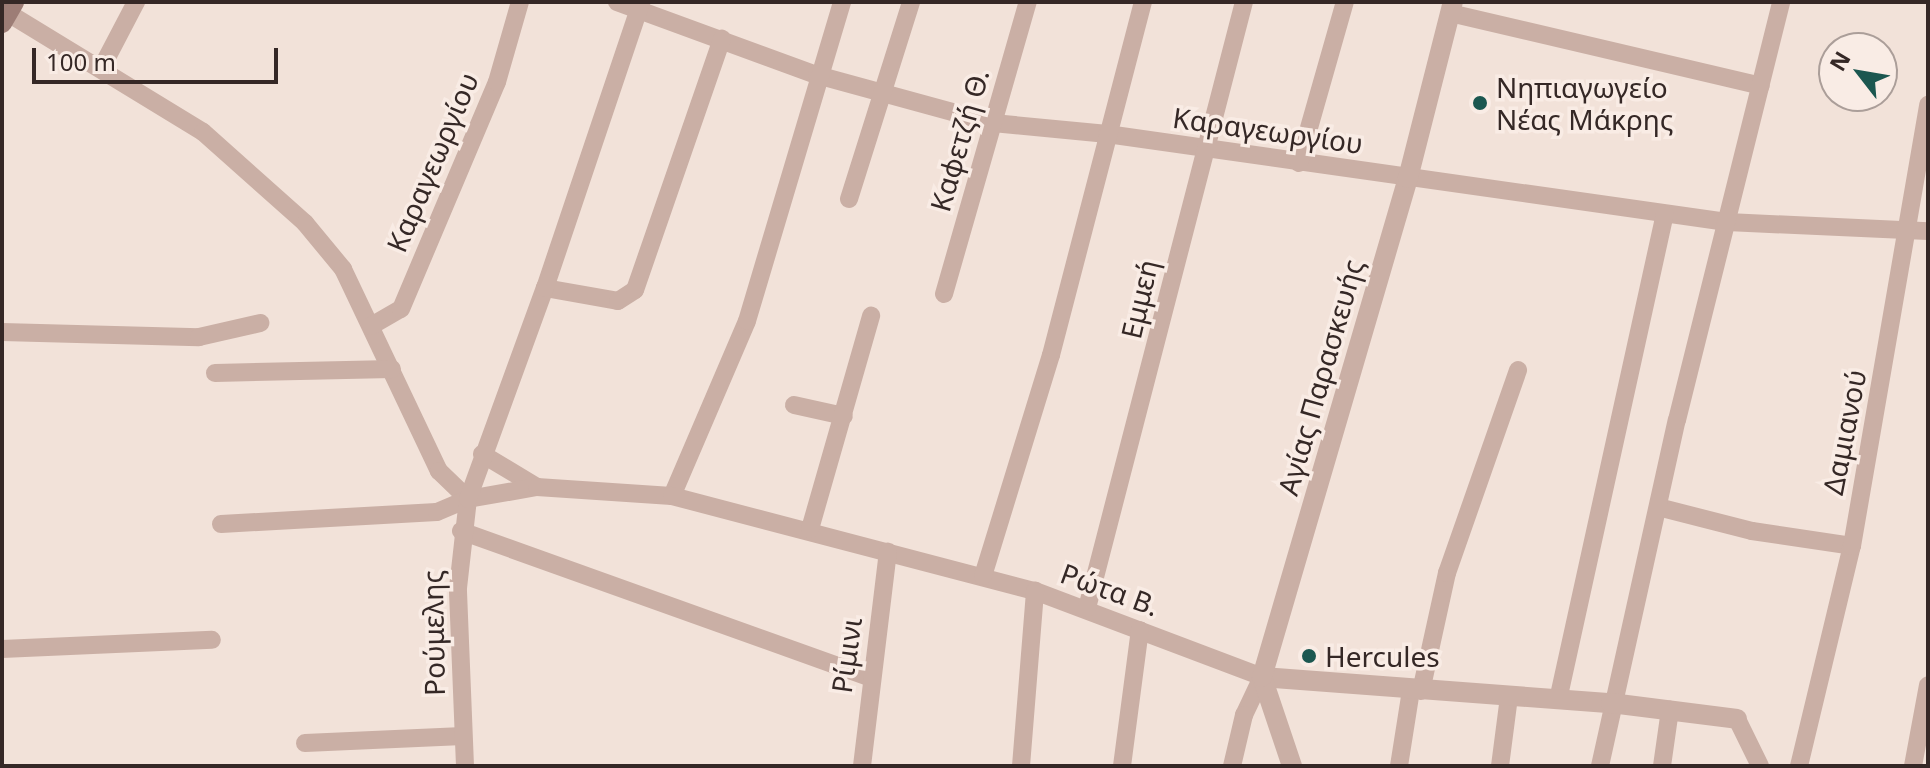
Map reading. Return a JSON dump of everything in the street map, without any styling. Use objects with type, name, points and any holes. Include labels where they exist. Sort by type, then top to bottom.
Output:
[{"type":"street","points":[[101,69],[136,2]]},
{"type":"street","name":"Καραγεωργίου","points":[[371,326],[401,309],[497,82],[520,2]]},
{"type":"street","name":"Καραγεωργίου","points":[[617,2],[639,6],[817,75],[993,123],[1107,134],[1665,215],[1727,222],[1928,231]]},
{"type":"street","points":[[672,496],[747,321],[817,75],[842,2]]},
{"type":"street","points":[[849,199],[911,2]]},
{"type":"street","name":"Καφετζή Θ.","points":[[944,294],[1028,2]]},
{"type":"street","points":[[983,576],[1051,355],[1143,2]]},
{"type":"street","name":"Εμμεή","points":[[1087,608],[1202,149],[1244,2]]},
{"type":"street","points":[[1299,163],[1345,2]]},
{"type":"street","points":[[1600,766],[1611,703],[1781,2]]},
{"type":"street","name":"Ρούμελης","points":[[465,766],[461,531],[468,499],[545,288],[639,6]]},
{"type":"street","points":[[1451,7],[1761,86]]},
{"type":"street","name":"Αγίας Παρασκευής","points":[[1262,677],[1408,178],[1451,7]]},
{"type":"street","points":[[8,13],[203,132],[305,223],[343,269],[439,471],[468,499]]},
{"type":"street","points":[[545,288],[618,301],[635,290],[722,39]]},
{"type":"street","name":"Δαμιανού","points":[[1799,766],[1852,546],[1928,105]]},
{"type":"street","points":[[1558,700],[1665,215]]},
{"type":"street","points":[[810,529],[871,316]]},
{"type":"street","points":[[2,332],[199,337],[260,323]]},
{"type":"street","points":[[215,373],[392,369]]},
{"type":"street","points":[[1399,766],[1447,573],[1518,370]]},
{"type":"street","points":[[794,405],[844,416]]},
{"type":"street","points":[[482,454],[537,487]]},
{"type":"street","name":"Ρώτα Β.","points":[[221,524],[437,512],[468,499],[537,487],[672,496],[810,529],[1035,591],[1087,608],[1262,677],[1416,691],[1611,703],[1737,719]]},
{"type":"street","points":[[1658,507],[1752,531],[1852,546]]},
{"type":"street","points":[[461,531],[871,678]]},
{"type":"street","name":"Ρίμινι","points":[[862,766],[888,552]]},
{"type":"street","points":[[1021,766],[1035,591]]},
{"type":"street","points":[[1122,766],[1140,630]]},
{"type":"street","points":[[2,649],[212,640]]},
{"type":"street","points":[[1232,766],[1244,715],[1262,677]]},
{"type":"street","points":[[1262,677],[1292,766]]},
{"type":"street","points":[[1913,766],[1928,685]]},
{"type":"street","points":[[1500,766],[1509,697]]},
{"type":"street","points":[[1662,766],[1670,710]]},
{"type":"street","points":[[1737,719],[1760,766]]},
{"type":"street","points":[[305,743],[463,736]]},
{"type":"place","name":"Νηπιαγωγείο Νέας Μάκρης","points":[[1480,103]]},
{"type":"place","name":"Hercules","points":[[1309,656]]}]
